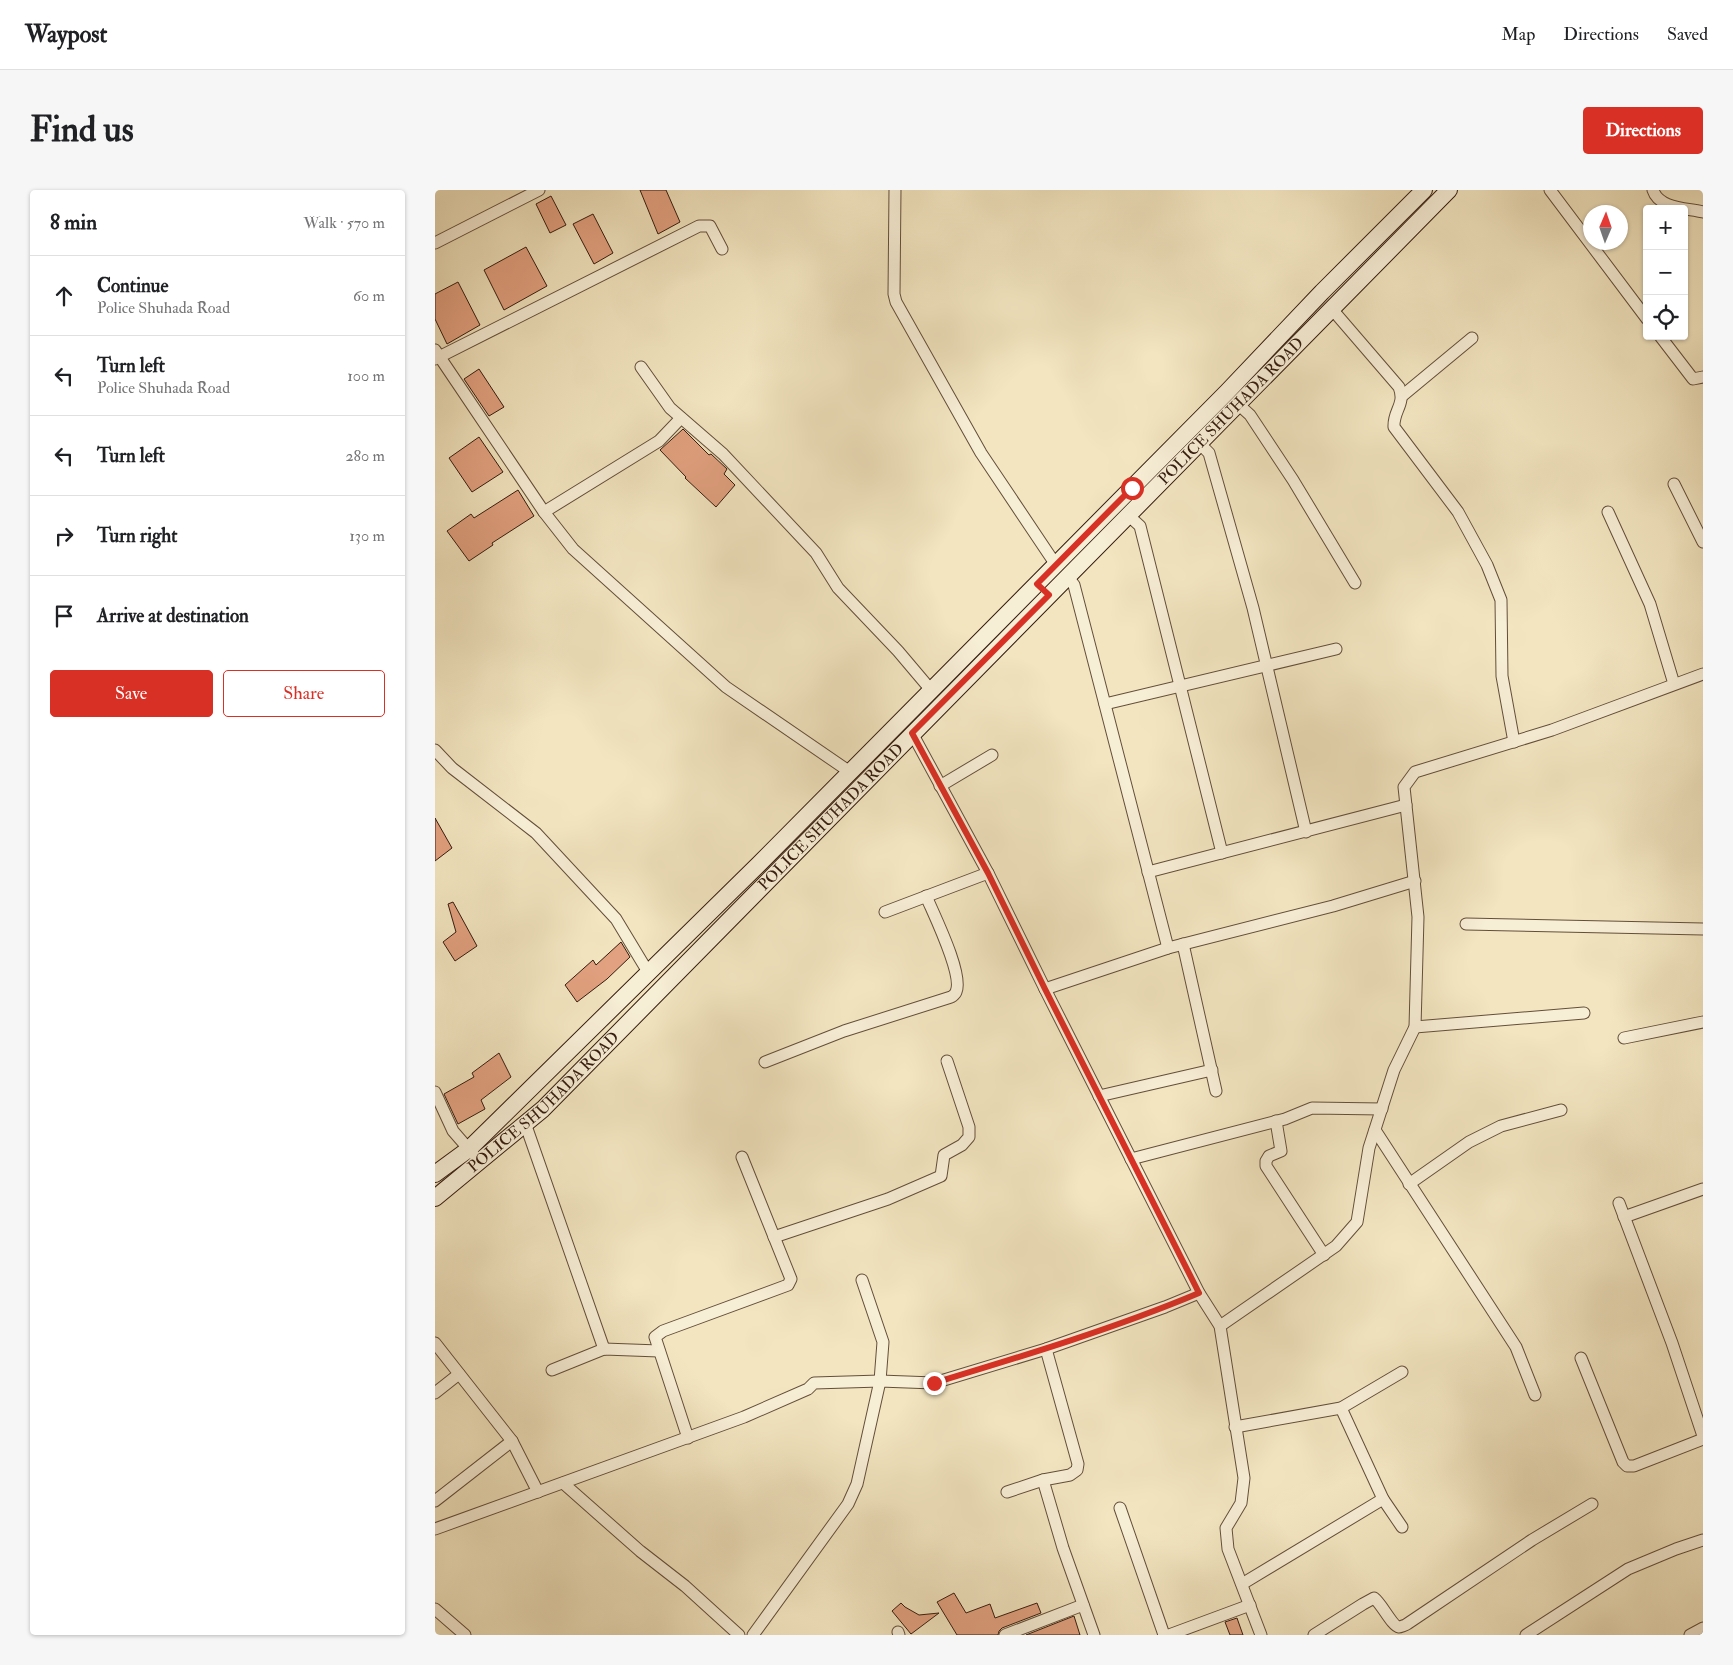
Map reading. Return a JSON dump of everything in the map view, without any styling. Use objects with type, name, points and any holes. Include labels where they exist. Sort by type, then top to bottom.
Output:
[{"type":"main road","name":"POLICE SHUHADA ROAD","points":[[435,1198],[648,972],[758,865],[931,690],[1062,571],[1322,292],[1424,190]]},
{"type":"main road","name":"POLICE SHUHADA ROAD","points":[[1062,571],[1129,516],[1331,308],[1449,190]]},
{"type":"main road","name":"POLICE SHUHADA ROAD","points":[[435,1174],[475,1156],[525,1124],[543,1109],[912,733],[1043,589]]},
{"type":"main road","points":[[758,865],[771,877]]},
{"type":"street","points":[[435,243],[539,190]]},
{"type":"street","points":[[895,190],[894,294],[896,302],[981,453],[1062,571],[1074,585],[1168,948]]},
{"type":"street","points":[[1550,190],[1643,313]]},
{"type":"street","points":[[1653,190],[1655,195],[1668,206],[1703,212]]},
{"type":"street","points":[[722,249],[710,226],[699,226],[436,356],[544,512],[573,549],[726,686],[851,772]]},
{"type":"street","points":[[1331,308],[1399,387],[1402,396],[1400,405],[1393,418],[1394,427],[1458,512],[1487,565],[1501,600],[1502,676],[1513,742]]},
{"type":"street","points":[[1402,396],[1472,338]]},
{"type":"street","points":[[1663,340],[1693,378],[1703,377]]},
{"type":"street","points":[[641,367],[670,408],[723,454],[816,553],[838,588],[931,690]]},
{"type":"street","points":[[1238,404],[1250,415],[1293,480],[1355,583]]},
{"type":"street","points":[[544,512],[659,441],[681,418]]},
{"type":"street","points":[[1200,444],[1209,454],[1253,608],[1305,832]]},
{"type":"street","points":[[1674,484],[1703,542]]},
{"type":"street","points":[[1607,512],[1650,604],[1674,684]]},
{"type":"street","points":[[1129,516],[1140,526],[1222,853]]},
{"type":"street","points":[[1105,704],[1267,667],[1335,649]]},
{"type":"street","points":[[1220,1326],[1336,1246],[1357,1222],[1369,1148],[1394,1070],[1415,1027],[1418,917],[1404,787],[1415,772],[1552,730],[1703,674]]},
{"type":"street","points":[[912,733],[988,873],[1199,1293],[1220,1326],[1244,1478],[1241,1502],[1226,1528],[1228,1549],[1261,1635]]},
{"type":"street","points":[[435,750],[452,768],[536,833],[616,919],[648,972]]},
{"type":"street","points":[[940,786],[992,756]]},
{"type":"street","points":[[1148,872],[1406,805]]},
{"type":"street","points":[[885,912],[988,873]]},
{"type":"street","points":[[1045,989],[1168,948],[1333,906],[1415,880]]},
{"type":"street","points":[[765,1062],[844,1031],[951,997],[956,992],[958,982],[954,962],[926,896]]},
{"type":"street","points":[[1466,924],[1703,929]]},
{"type":"street","points":[[1183,944],[1216,1091]]},
{"type":"street","points":[[1415,1027],[1585,1013]]},
{"type":"street","points":[[1624,1038],[1703,1022]]},
{"type":"street","points":[[774,1237],[888,1199],[941,1176],[944,1155],[962,1145],[969,1137],[969,1127],[947,1061]]},
{"type":"street","points":[[1099,1096],[1212,1070]]},
{"type":"street","points":[[435,1092],[453,1131],[475,1156]]},
{"type":"street","points":[[1131,1159],[1275,1121],[1312,1108],[1382,1109]]},
{"type":"street","points":[[1409,1184],[1469,1142],[1501,1126],[1561,1110]]},
{"type":"street","points":[[1275,1121],[1281,1151],[1269,1156],[1266,1166],[1324,1255]]},
{"type":"street","points":[[525,1124],[604,1349]]},
{"type":"street","points":[[1375,1130],[1516,1347],[1535,1395]]},
{"type":"street","points":[[688,1438],[655,1337],[663,1331],[788,1285],[791,1279],[742,1157]]},
{"type":"street","points":[[1624,1217],[1703,1189]]},
{"type":"street","points":[[1619,1203],[1672,1343],[1703,1436]]},
{"type":"street","points":[[753,1635],[848,1504],[857,1484],[880,1381],[883,1342],[862,1280]]},
{"type":"street","points":[[435,1529],[744,1417],[809,1389],[814,1382],[880,1381],[934,1383],[1046,1349],[1199,1293]]},
{"type":"street","points":[[435,1343],[512,1441],[538,1492]]},
{"type":"street","points":[[552,1370],[604,1349],[659,1351]]},
{"type":"street","points":[[1007,1492],[1043,1480],[1070,1475],[1077,1470],[1078,1464],[1046,1349]]},
{"type":"street","points":[[1581,1358],[1623,1462],[1627,1466],[1634,1466],[1703,1439]]},
{"type":"street","points":[[1235,1427],[1341,1408],[1402,1372]]},
{"type":"street","points":[[435,1393],[459,1374]]},
{"type":"street","points":[[1341,1408],[1383,1499],[1402,1527]]},
{"type":"street","points":[[435,1501],[512,1441]]},
{"type":"street","points":[[1043,1480],[1063,1548],[1094,1635]]},
{"type":"street","points":[[563,1483],[640,1551],[685,1586],[739,1635]]},
{"type":"street","points":[[1242,1584],[1383,1499]]},
{"type":"street","points":[[1314,1635],[1374,1598],[1380,1602],[1394,1625],[1399,1627],[1407,1624],[1532,1540],[1592,1504]]},
{"type":"street","points":[[1120,1508],[1164,1635]]},
{"type":"street","points":[[1526,1635],[1627,1569],[1703,1540]]},
{"type":"street","points":[[1005,1635],[1083,1604]]},
{"type":"street","points":[[1169,1635],[1250,1605]]},
{"type":"street","points":[[435,1609],[465,1635]]},
{"type":"street","points":[[1690,1635],[1703,1628]]},
{"type":"building","points":[[640,190],[666,190],[680,222],[658,234]]},
{"type":"building","points":[[551,196],[566,225],[550,233],[536,204]]},
{"type":"building","points":[[593,214],[613,253],[594,264],[573,224]]},
{"type":"building","points":[[526,247],[547,286],[504,310],[484,270]]},
{"type":"building","points":[[458,282],[480,325],[447,344],[435,319],[435,294]]},
{"type":"building","points":[[479,369],[504,407],[489,416],[464,379]]},
{"type":"building","points":[[683,429],[709,455],[711,454],[727,469],[724,474],[735,485],[716,507],[685,478],[660,450]]},
{"type":"building","points":[[479,437],[503,472],[472,492],[449,458]]},
{"type":"building","points":[[518,490],[534,516],[492,543],[493,545],[469,561],[447,531],[471,514],[474,518]]},
{"type":"building","points":[[435,818],[452,848],[435,861]]},
{"type":"building","points":[[453,902],[477,946],[455,961],[443,942],[456,932],[448,904]]},
{"type":"building","points":[[621,942],[630,957],[607,979],[577,1002],[565,985],[593,960],[596,965]]},
{"type":"building","points":[[499,1053],[511,1077],[481,1100],[485,1109],[458,1124],[444,1094],[474,1077],[472,1073]]},
{"type":"building","points":[[954,1593],[966,1613],[990,1604],[995,1618],[1037,1603],[1041,1613],[1002,1628],[998,1635],[957,1635],[937,1602]]},
{"type":"building","points":[[901,1603],[919,1615],[939,1613],[911,1634],[892,1611]]},
{"type":"building","points":[[1074,1616],[1080,1635],[1026,1635]]},
{"type":"building","points":[[1237,1618],[1243,1635],[1230,1635],[1225,1622]]},
{"type":"route","points":[[934,1383],[1046,1349],[1199,1293],[988,873],[912,733],[1049,595],[1037,584],[1132,488]]}]
